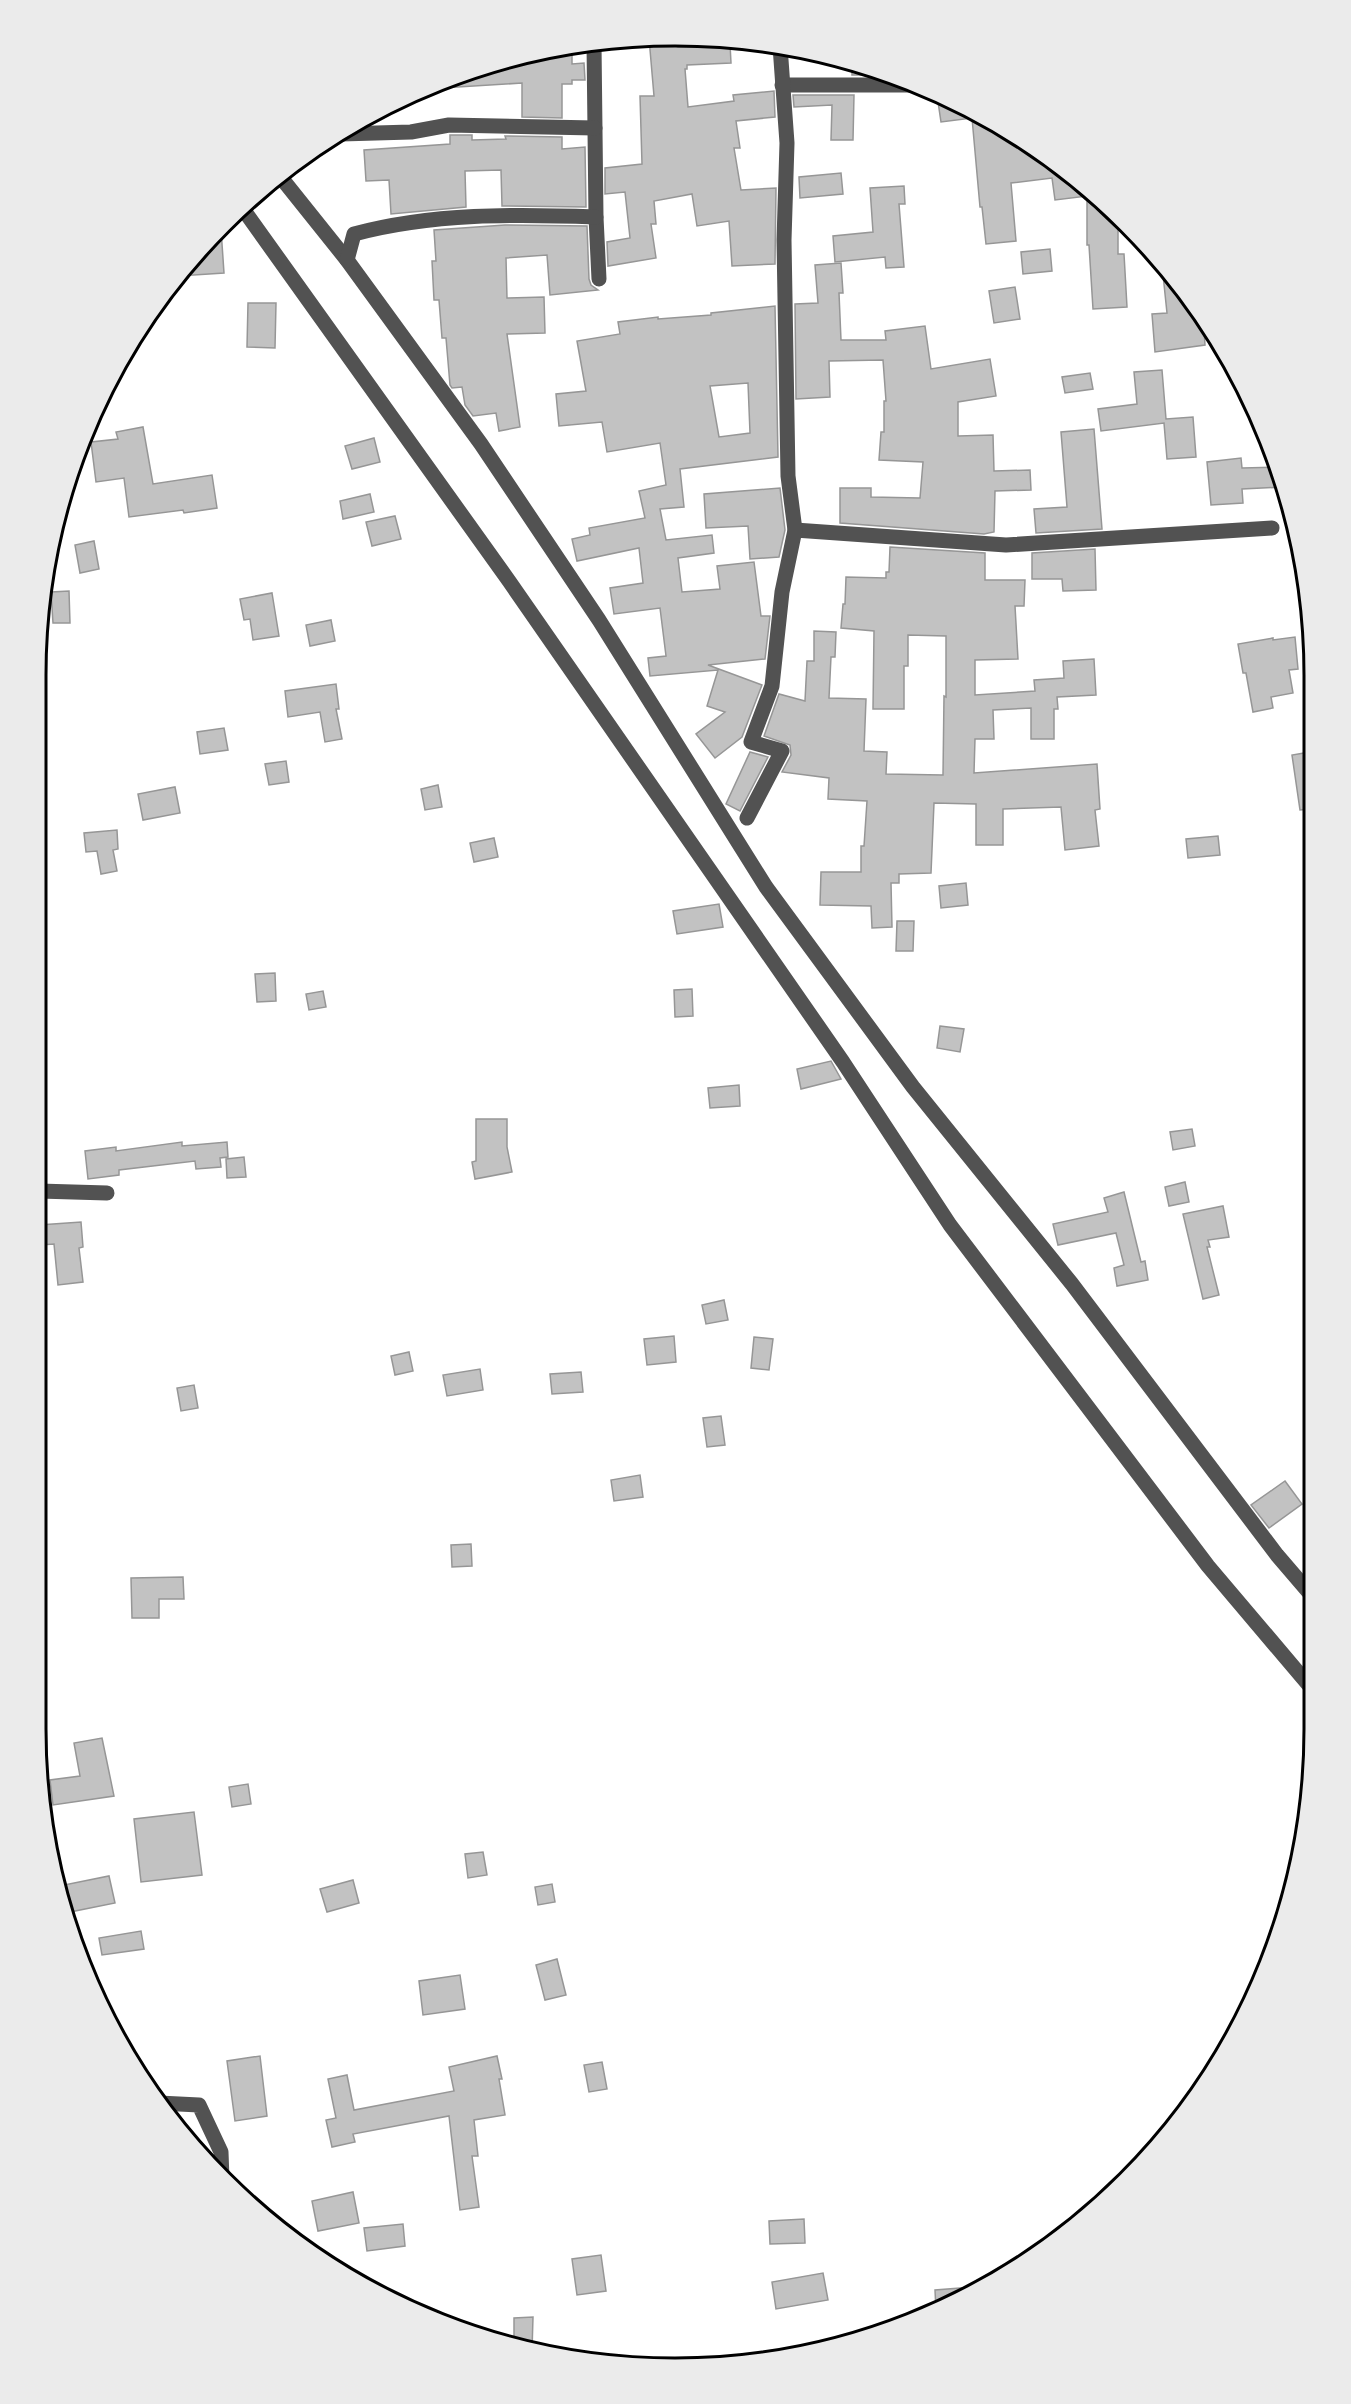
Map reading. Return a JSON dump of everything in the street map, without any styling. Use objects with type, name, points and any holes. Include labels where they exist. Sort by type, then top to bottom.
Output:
[{"type":"street","points":[[594,52],[599,279]]},
{"type":"street","points":[[747,818],[782,751],[751,742],[772,686],[782,592],[795,530],[788,476],[784,240],[787,143],[781,56]]},
{"type":"street","points":[[782,84],[893,86]]},
{"type":"street","points":[[357,134],[411,132],[449,125],[595,128]]},
{"type":"street","points":[[285,183],[347,260],[481,444],[599,620],[766,887],[913,1087],[1072,1284],[1277,1555],[1304,1586]]},
{"type":"street","points":[[248,215],[509,581],[843,1062],[950,1225],[1208,1566],[1304,1679]]},
{"type":"street","points":[[347,260],[354,234],[392,224],[442,219],[538,215],[596,217]]},
{"type":"street","points":[[795,530],[1006,545],[1272,528]]},
{"type":"street","points":[[47,1191],[107,1193]]},
{"type":"street","points":[[171,2104],[199,2105],[221,2152],[221,2163]]},
{"type":"building","points":[[676,46],[730,49],[731,63],[687,65],[685,69],[688,107],[734,101],[733,95],[774,91],[775,117],[736,121],[740,148],[734,148],[741,190],[776,188],[775,264],[732,266],[729,221],[697,226],[692,194],[654,201],[656,224],[651,224],[656,258],[608,266],[607,242],[630,238],[625,192],[605,194],[605,168],[642,164],[640,96],[654,96],[650,47]]},
{"type":"building","points":[[572,56],[572,64],[584,63],[585,80],[572,80],[572,84],[562,84],[562,118],[522,117],[522,83],[453,87],[513,68],[553,59]]},
{"type":"building","points":[[793,95],[854,95],[853,140],[831,140],[832,105],[794,107]]},
{"type":"building","points":[[938,104],[968,119],[941,122]]},
{"type":"building","points":[[972,121],[1025,153],[1082,197],[1055,200],[1052,178],[1011,183],[1016,241],[986,244],[982,207],[980,207]]},
{"type":"building","points":[[450,135],[472,135],[472,140],[506,139],[505,136],[562,137],[562,149],[585,147],[586,207],[502,206],[501,170],[465,171],[466,207],[391,214],[389,180],[366,181],[364,150],[450,144]]},
{"type":"building","points":[[841,173],[843,194],[800,198],[799,177]]},
{"type":"building","points":[[904,186],[905,204],[899,204],[904,267],[886,268],[885,257],[835,262],[833,236],[873,232],[870,188]]},
{"type":"building","points":[[1087,200],[1118,229],[1118,254],[1124,254],[1127,307],[1093,309],[1089,245],[1087,245]]},
{"type":"building","points":[[505,225],[587,226],[589,279],[591,285],[598,290],[550,295],[547,255],[506,258],[507,298],[544,297],[545,333],[507,334],[520,427],[499,431],[496,413],[473,416],[465,405],[462,387],[452,388],[450,385],[446,338],[442,338],[439,300],[434,300],[432,261],[436,261],[434,230]]},
{"type":"building","points":[[222,241],[224,273],[191,275]]},
{"type":"building","points":[[1050,249],[1052,271],[1023,274],[1021,252]]},
{"type":"building","points":[[841,263],[843,293],[839,293],[841,340],[886,340],[885,331],[925,326],[931,369],[990,359],[996,396],[958,402],[958,436],[993,435],[994,471],[1030,470],[1031,490],[995,491],[994,532],[984,534],[840,523],[840,488],[871,488],[871,497],[920,498],[923,462],[879,460],[881,432],[884,432],[884,401],[886,401],[883,360],[829,361],[830,397],[796,399],[795,304],[818,303],[815,265]]},
{"type":"building","points":[[1163,279],[1198,326],[1204,336],[1205,345],[1155,352],[1152,314],[1167,313]]},
{"type":"building","points":[[1015,287],[1020,319],[994,323],[989,291]]},
{"type":"building","points":[[248,303],[276,303],[275,348],[247,347]]},
{"type":"building","points":[[775,306],[778,457],[680,469],[684,507],[660,509],[666,540],[712,535],[714,553],[678,558],[682,592],[720,589],[717,566],[754,562],[761,616],[770,616],[765,659],[708,665],[762,685],[742,737],[715,758],[696,734],[725,712],[707,706],[718,670],[650,676],[648,658],[666,656],[660,608],[614,614],[610,588],[643,583],[639,548],[577,561],[572,539],[590,535],[589,528],[645,518],[639,491],[666,485],[660,443],[607,452],[602,422],[559,426],[556,394],[586,391],[577,341],[620,334],[618,322],[658,317],[658,319],[711,315],[711,313]],"holes":[[[748,383],[750,433],[719,437],[710,386]]]},
{"type":"building","points":[[1162,370],[1166,419],[1193,417],[1196,457],[1167,459],[1164,423],[1101,431],[1098,409],[1137,404],[1134,372]]},
{"type":"building","points":[[1090,373],[1093,389],[1065,393],[1062,377]]},
{"type":"building","points":[[143,427],[153,484],[212,475],[217,508],[129,517],[124,478],[96,482],[91,442],[118,439],[116,432]]},
{"type":"building","points":[[1094,429],[1102,529],[1036,533],[1034,509],[1067,507],[1061,432]]},
{"type":"building","points":[[374,438],[380,462],[352,469],[345,446]]},
{"type":"building","points":[[1241,458],[1242,468],[1269,467],[1275,487],[1242,489],[1243,503],[1211,505],[1207,462]]},
{"type":"building","points":[[780,488],[785,530],[779,557],[750,559],[748,526],[706,528],[704,494]]},
{"type":"building","points":[[370,494],[374,512],[343,519],[340,501]]},
{"type":"building","points":[[395,516],[401,539],[372,546],[366,522]]},
{"type":"building","points":[[94,541],[99,569],[80,573],[75,545]]},
{"type":"building","points":[[890,547],[985,553],[985,580],[1025,580],[1024,606],[1015,606],[1018,659],[975,660],[975,695],[1035,691],[1034,680],[1064,678],[1063,661],[1094,659],[1096,695],[1057,697],[1058,709],[1054,709],[1054,739],[1031,739],[1031,708],[993,710],[994,739],[975,739],[974,773],[1097,764],[1100,809],[1095,810],[1099,846],[1065,850],[1061,807],[1003,809],[1003,845],[976,845],[976,804],[934,803],[931,873],[899,874],[899,883],[891,883],[892,927],[872,928],[871,906],[820,905],[821,872],[861,872],[861,846],[864,846],[867,801],[828,799],[829,778],[782,772],[791,755],[790,745],[764,736],[779,694],[805,701],[807,661],[814,661],[814,631],[836,632],[835,657],[831,657],[829,698],[866,699],[864,751],[887,752],[886,774],[943,775],[946,636],[908,635],[908,666],[904,666],[904,709],[873,709],[874,631],[841,628],[846,577],[886,578],[886,572],[889,572]]},
{"type":"building","points":[[1095,549],[1096,590],[1063,591],[1062,579],[1032,579],[1032,553]]},
{"type":"building","points":[[69,591],[70,623],[53,623],[52,592]]},
{"type":"building","points":[[272,593],[279,636],[253,640],[250,619],[244,620],[240,599]]},
{"type":"building","points":[[331,620],[335,641],[310,646],[306,625]]},
{"type":"building","points":[[1295,637],[1298,669],[1289,670],[1293,693],[1271,697],[1273,708],[1253,712],[1238,644]]},
{"type":"building","points":[[336,684],[339,709],[336,709],[342,739],[325,742],[320,712],[288,717],[285,691]]},
{"type":"building","points":[[224,728],[228,750],[200,754],[197,732]]},
{"type":"building","points":[[750,752],[768,757],[740,811],[726,804]]},
{"type":"building","points":[[1304,753],[1304,810],[1300,810],[1292,755]]},
{"type":"building","points":[[286,761],[289,782],[269,785],[265,764]]},
{"type":"building","points":[[438,785],[442,807],[425,810],[421,789]]},
{"type":"building","points":[[175,787],[180,813],[143,820],[138,794]]},
{"type":"building","points":[[117,830],[118,849],[113,850],[117,871],[101,874],[97,851],[86,852],[84,833]]},
{"type":"building","points":[[1218,836],[1220,855],[1188,858],[1186,839]]},
{"type":"building","points":[[494,838],[498,857],[474,862],[470,843]]},
{"type":"building","points":[[966,883],[968,905],[941,908],[939,886]]},
{"type":"building","points":[[719,904],[723,927],[677,934],[673,911]]},
{"type":"building","points":[[897,921],[914,921],[913,951],[896,951]]},
{"type":"building","points":[[275,973],[276,1001],[257,1002],[255,974]]},
{"type":"building","points":[[692,989],[693,1016],[675,1017],[674,990]]},
{"type":"building","points":[[323,991],[326,1007],[309,1010],[306,994]]},
{"type":"building","points":[[940,1026],[964,1029],[960,1052],[937,1048]]},
{"type":"building","points":[[831,1061],[841,1079],[801,1089],[797,1069]]},
{"type":"building","points":[[739,1085],[740,1106],[710,1108],[708,1088]]},
{"type":"building","points":[[476,1119],[507,1119],[507,1147],[512,1172],[475,1179],[472,1162],[476,1161]]},
{"type":"building","points":[[1192,1129],[1195,1146],[1173,1150],[1170,1132]]},
{"type":"building","points":[[182,1142],[182,1146],[227,1142],[228,1157],[220,1158],[221,1167],[196,1169],[195,1161],[119,1170],[119,1175],[88,1179],[85,1151],[116,1147],[116,1151]]},
{"type":"building","points":[[244,1157],[246,1177],[227,1178],[226,1159]]},
{"type":"building","points":[[1185,1182],[1189,1202],[1169,1206],[1165,1187]]},
{"type":"building","points":[[1124,1192],[1141,1262],[1145,1261],[1148,1280],[1117,1286],[1114,1268],[1124,1265],[1116,1233],[1058,1245],[1053,1224],[1108,1212],[1104,1198]]},
{"type":"building","points":[[1223,1206],[1229,1237],[1208,1240],[1210,1247],[1207,1247],[1219,1295],[1203,1299],[1183,1214]]},
{"type":"building","points":[[81,1222],[83,1247],[79,1248],[83,1282],[58,1285],[54,1244],[47,1244],[47,1224]]},
{"type":"building","points":[[724,1300],[728,1320],[706,1324],[702,1305]]},
{"type":"building","points":[[674,1336],[676,1362],[647,1365],[644,1339]]},
{"type":"building","points":[[754,1337],[773,1339],[769,1370],[751,1368]]},
{"type":"building","points":[[409,1352],[413,1371],[395,1375],[391,1356]]},
{"type":"building","points":[[480,1369],[483,1390],[447,1396],[443,1375]]},
{"type":"building","points":[[581,1372],[583,1392],[552,1394],[550,1374]]},
{"type":"building","points":[[194,1385],[198,1408],[181,1411],[177,1388]]},
{"type":"building","points":[[721,1416],[725,1445],[707,1447],[703,1418]]},
{"type":"building","points":[[640,1475],[643,1497],[614,1501],[611,1480]]},
{"type":"building","points":[[1285,1481],[1302,1504],[1269,1528],[1251,1505]]},
{"type":"building","points":[[471,1544],[472,1566],[452,1567],[451,1545]]},
{"type":"building","points":[[183,1577],[184,1599],[159,1599],[159,1618],[132,1618],[131,1578]]},
{"type":"building","points":[[102,1738],[114,1796],[53,1805],[50,1780],[80,1776],[74,1743]]},
{"type":"building","points":[[248,1784],[251,1804],[232,1807],[229,1787]]},
{"type":"building","points":[[194,1812],[202,1875],[141,1882],[134,1819]]},
{"type":"building","points":[[483,1852],[487,1875],[468,1878],[465,1854]]},
{"type":"building","points":[[109,1876],[115,1903],[74,1911],[67,1884]]},
{"type":"building","points":[[353,1880],[359,1903],[327,1912],[320,1889]]},
{"type":"building","points":[[552,1884],[555,1902],[538,1905],[535,1887]]},
{"type":"building","points":[[141,1931],[144,1949],[102,1955],[99,1938]]},
{"type":"building","points":[[557,1959],[566,1995],[545,2000],[536,1965]]},
{"type":"building","points":[[460,1975],[465,2009],[423,2015],[419,1981]]},
{"type":"building","points":[[260,2056],[267,2116],[235,2121],[227,2061]]},
{"type":"building","points":[[497,2056],[502,2079],[499,2079],[505,2115],[474,2120],[478,2156],[472,2156],[479,2207],[460,2210],[449,2116],[353,2134],[355,2142],[332,2147],[326,2120],[336,2118],[328,2079],[347,2075],[354,2110],[454,2091],[449,2067]]},
{"type":"building","points":[[602,2062],[607,2089],[589,2092],[584,2065]]},
{"type":"building","points":[[353,2192],[359,2223],[318,2231],[312,2201]]},
{"type":"building","points":[[804,2219],[805,2243],[770,2244],[769,2221]]},
{"type":"building","points":[[403,2224],[405,2246],[367,2251],[364,2228]]},
{"type":"building","points":[[601,2255],[606,2291],[577,2295],[572,2259]]},
{"type":"building","points":[[823,2273],[828,2300],[776,2309],[772,2282]]},
{"type":"building","points":[[963,2288],[936,2301],[935,2290]]},
{"type":"building","points":[[533,2317],[532,2340],[514,2336],[514,2318]]}]
